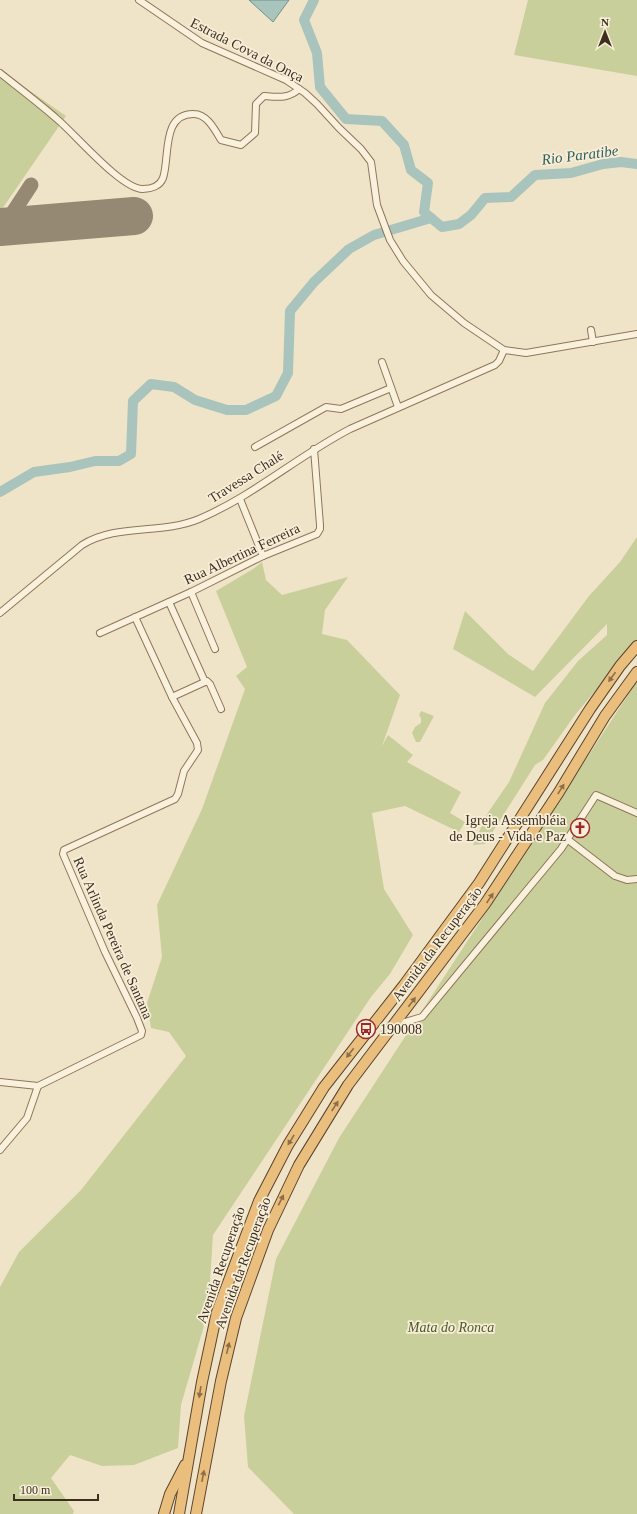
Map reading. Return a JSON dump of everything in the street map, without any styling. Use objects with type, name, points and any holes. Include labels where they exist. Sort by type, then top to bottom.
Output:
[{"type":"highway","name":"Avenida Recuperação","points":[[189,1458],[202,1382],[213,1330],[233,1266],[263,1193],[288,1145],[320,1095],[479,883],[590,708],[620,666],[637,646]]},
{"type":"highway","name":"Avenida da Recuperação","points":[[196,1514],[229,1344],[244,1294],[268,1230],[308,1149],[348,1085],[395,1025],[485,904],[559,792],[605,716],[637,672]]},
{"type":"highway","points":[[164,1514],[172,1489],[189,1458]]},
{"type":"highway","points":[[179,1514],[189,1458]]},
{"type":"street","name":"Estrada Cova da Onça","points":[[139,0],[202,43],[286,80],[317,104],[367,155],[373,170],[377,205],[384,224],[390,240],[408,266],[439,303],[464,323],[504,350]]},
{"type":"street","points":[[0,73],[57,118],[120,178],[135,189],[142,190],[155,187],[162,179],[169,136],[176,120],[181,116],[188,113],[198,114],[205,118],[221,140],[241,145],[255,133],[256,104],[264,96],[282,97],[294,94],[299,89]]},
{"type":"street","points":[[591,330],[593,342]]},
{"type":"street","points":[[504,350],[526,352],[637,334]]},
{"type":"street","name":"Travessa Chalé","points":[[0,612],[82,545],[91,540],[114,533],[185,525],[240,499],[314,449],[350,429],[495,365],[499,361],[504,350]]},
{"type":"street","points":[[382,362],[398,407]]},
{"type":"street","points":[[255,447],[326,407],[341,409],[391,388]]},
{"type":"street","name":"Rua Albertina Ferreira","points":[[100,633],[191,592],[263,556],[319,532],[314,449]]},
{"type":"street","points":[[240,499],[263,556]]},
{"type":"street","points":[[191,592],[215,649]]},
{"type":"street","points":[[169,602],[206,682],[210,684],[221,709]]},
{"type":"street","points":[[135,616],[172,697],[206,682]]},
{"type":"street","name":"Rua Arlinda Pereira de Santana","points":[[38,1086],[141,1035],[142,1031],[63,857],[63,851],[70,846],[175,798],[178,794],[184,770],[198,750],[197,743],[172,697]]},
{"type":"street","points":[[395,1025],[422,1017],[567,839],[596,795],[637,813]]},
{"type":"street","points":[[567,839],[615,876],[627,880],[637,879]]},
{"type":"street","points":[[0,1082],[38,1086],[27,1118],[0,1150]]},
{"type":"green space","points":[[528,0],[637,0],[637,76],[514,55]]},
{"type":"green space","points":[[0,70],[66,116],[0,212]]},
{"type":"green space","points":[[637,537],[637,641],[575,715],[543,760],[535,765],[485,844],[473,845],[487,814],[509,782],[545,703],[578,661],[607,635],[607,624],[535,697],[453,649],[465,611],[508,654],[533,671],[589,596],[620,562]]},
{"type":"green space","points":[[262,562],[266,580],[282,595],[348,577],[325,610],[322,634],[347,640],[400,695],[382,746],[388,735],[413,755],[407,762],[461,792],[450,813],[465,822],[459,832],[405,806],[372,813],[384,889],[413,935],[390,974],[371,997],[213,1235],[208,1312],[181,1405],[178,1448],[134,1465],[102,1466],[70,1455],[51,1478],[74,1511],[73,1514],[0,1514],[0,1287],[19,1252],[81,1190],[186,1056],[169,1032],[151,1028],[147,1003],[162,957],[157,905],[202,809],[245,689],[236,676],[247,667],[216,591]]},
{"type":"green space","name":"Mata do Ronca","points":[[637,681],[637,1514],[294,1514],[248,1467],[244,1416],[276,1259],[339,1138]]},
{"type":"green space","points":[[421,711],[434,716],[420,742],[416,742],[412,733],[415,727],[421,723],[421,718],[419,715]]},
{"type":"water","points":[[249,0],[289,0],[273,22]]},
{"type":"waterway","name":"Rio Paratibe","points":[[314,0],[304,20],[317,53],[320,87],[346,119],[382,121],[404,145],[411,170],[428,183],[424,212],[442,227],[459,224],[471,215],[485,198],[511,197],[535,175],[571,173],[603,164],[621,162],[637,164]]},
{"type":"waterway","points":[[0,492],[34,472],[70,467],[95,461],[119,461],[131,454],[133,401],[151,384],[174,387],[195,400],[227,410],[246,410],[276,396],[288,373],[290,311],[314,282],[349,249],[374,235],[431,218]]},
{"type":"taxiway","points":[[9,226],[8,220],[31,185]]},
{"type":"runway","points":[[0,227],[134,216]]},
{"type":"place","name":"Igreja Assembléia de Deus - Vida e Paz","points":[[580,828]]},
{"type":"place","name":"190008","points":[[366,1029]]}]
